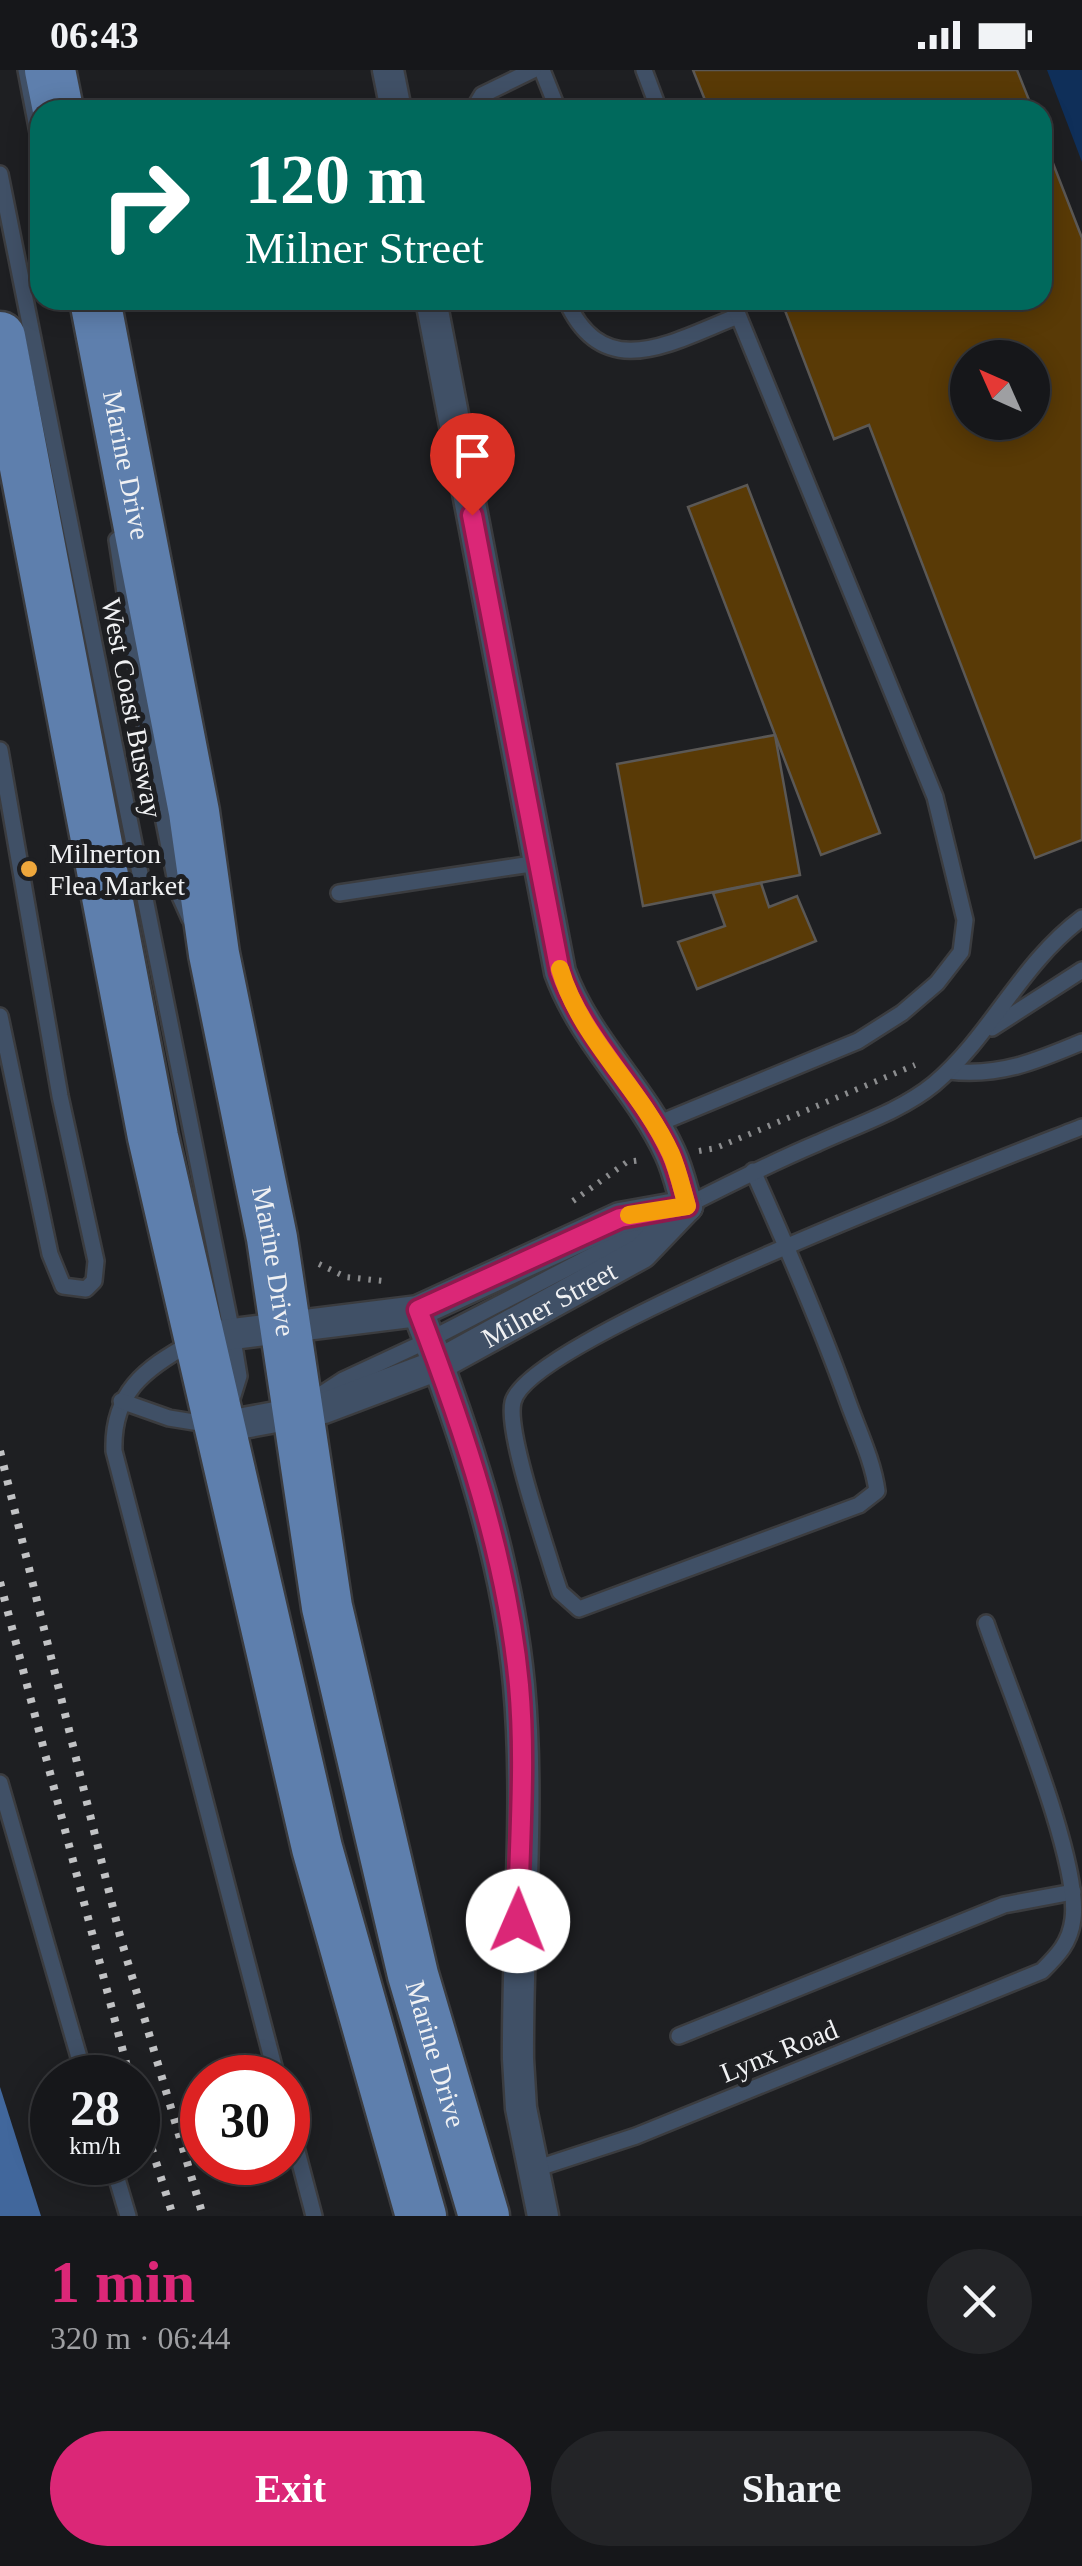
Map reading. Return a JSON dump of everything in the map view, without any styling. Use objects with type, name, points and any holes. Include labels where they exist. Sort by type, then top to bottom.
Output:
[{"type":"main road","points":[[50,70],[56,100]]},
{"type":"main road","name":"Marine Drive","points":[[96,310],[194,812],[214,954],[272,1238],[327,1607],[412,1975],[484,2216]]},
{"type":"main road","points":[[0,337],[153,1137],[216,1336],[222,1427],[317,1848],[421,2216]]},
{"type":"street","points":[[388,70],[394,100]]},
{"type":"street","points":[[434,310],[560,972],[573,1007],[672,1155],[687,1206]]},
{"type":"street","name":"Milner Street","points":[[216,1336],[418,1310],[620,1218],[687,1206]]},
{"type":"street","name":"Milner Street","points":[[222,1427],[350,1400],[433,1352],[642,1253],[687,1206]]},
{"type":"street","points":[[418,1310],[496,1553],[519,1686],[518,2059],[532,2170],[543,2216]]},
{"type":"lane","points":[[26,70],[32,100]]},
{"type":"lane","points":[[479,100],[533,70]]},
{"type":"lane","points":[[542,70],[554,100]]},
{"type":"lane","points":[[644,70],[655,100]]},
{"type":"lane","name":"West Coast Busway","points":[[0,174],[216,1336]]},
{"type":"lane","points":[[570,310],[576,324],[592,340],[618,350],[643,352],[731,310]]},
{"type":"lane","points":[[654,1126],[858,1041],[902,1013],[937,983],[961,952],[966,920],[935,797],[736,310]]},
{"type":"lane","name":"West Coast Busway","points":[[115,530],[147,736],[178,892],[214,954]]},
{"type":"lane","points":[[0,750],[60,1096],[96,1261],[94,1281],[86,1289],[63,1286],[57,1277],[0,1016]]},
{"type":"lane","points":[[339,893],[538,863]]},
{"type":"lane","points":[[687,1206],[753,1171],[908,1103],[949,1071],[984,1034],[1034,961],[1082,918]]},
{"type":"lane","points":[[984,1034],[1051,986],[1082,970]]},
{"type":"lane","points":[[949,1071],[971,1074],[1018,1068],[1082,1042]]},
{"type":"lane","points":[[753,1171],[786,1245],[840,1379],[876,1491],[859,1504],[580,1609],[570,1605],[552,1571],[514,1426],[514,1400],[520,1388],[569,1352],[786,1245],[1082,1127]]},
{"type":"lane","points":[[216,1336],[151,1365],[121,1401],[113,1434],[118,1476],[271,2055]]},
{"type":"lane","points":[[121,1401],[169,1418],[222,1427]]},
{"type":"lane","points":[[679,2036],[1004,1905],[1073,1892],[1062,1846],[986,1623]]},
{"type":"lane","points":[[0,1784],[78,2055]]},
{"type":"lane","name":"Lynx Road","points":[[532,2170],[636,2136],[1042,1972],[1063,1950],[1069,1936],[1073,1892]]},
{"type":"lane","points":[[119,2185],[128,2216]]},
{"type":"lane","points":[[306,2185],[314,2216]]},
{"type":"path","points":[[572,1202],[627,1162]]},
{"type":"path","points":[[316,1262],[356,1280],[400,1278]]},
{"type":"shaded area","points":[[1047,70],[1082,70],[1082,162]]},
{"type":"shaded area","points":[[0,2087],[41,2216],[0,2216]]},
{"type":"building","points":[[693,70],[1017,70],[1029,100],[705,100]]},
{"type":"building","points":[[1052,161],[1082,238],[1082,840],[1035,858],[869,425],[834,439],[785,310],[1052,310]]},
{"type":"building","points":[[747,485],[880,833],[821,855],[688,507]]},
{"type":"building","points":[[775,735],[800,875],[643,906],[617,764]]},
{"type":"building","points":[[761,883],[769,907],[797,896],[816,941],[697,989],[678,942],[725,926],[713,893]]},
{"type":"railway","points":[[0,1451],[120,1936],[203,2216]]},
{"type":"railway","points":[[0,1582],[124,2055]]},
{"type":"railway","points":[[160,2175],[173,2216]]},
{"type":"slow traffic","points":[[560,969],[573,1007],[672,1155],[687,1206],[648,1209],[629,1215]]},
{"type":"place","name":"Milnerton Flea Market","points":[[29,869]]},
{"type":"route","points":[[472,515],[560,972],[573,1007],[593,1040],[672,1155],[687,1206],[648,1209],[620,1218],[418,1310],[479,1488],[514,1642],[521,1736],[518,1921]]}]
